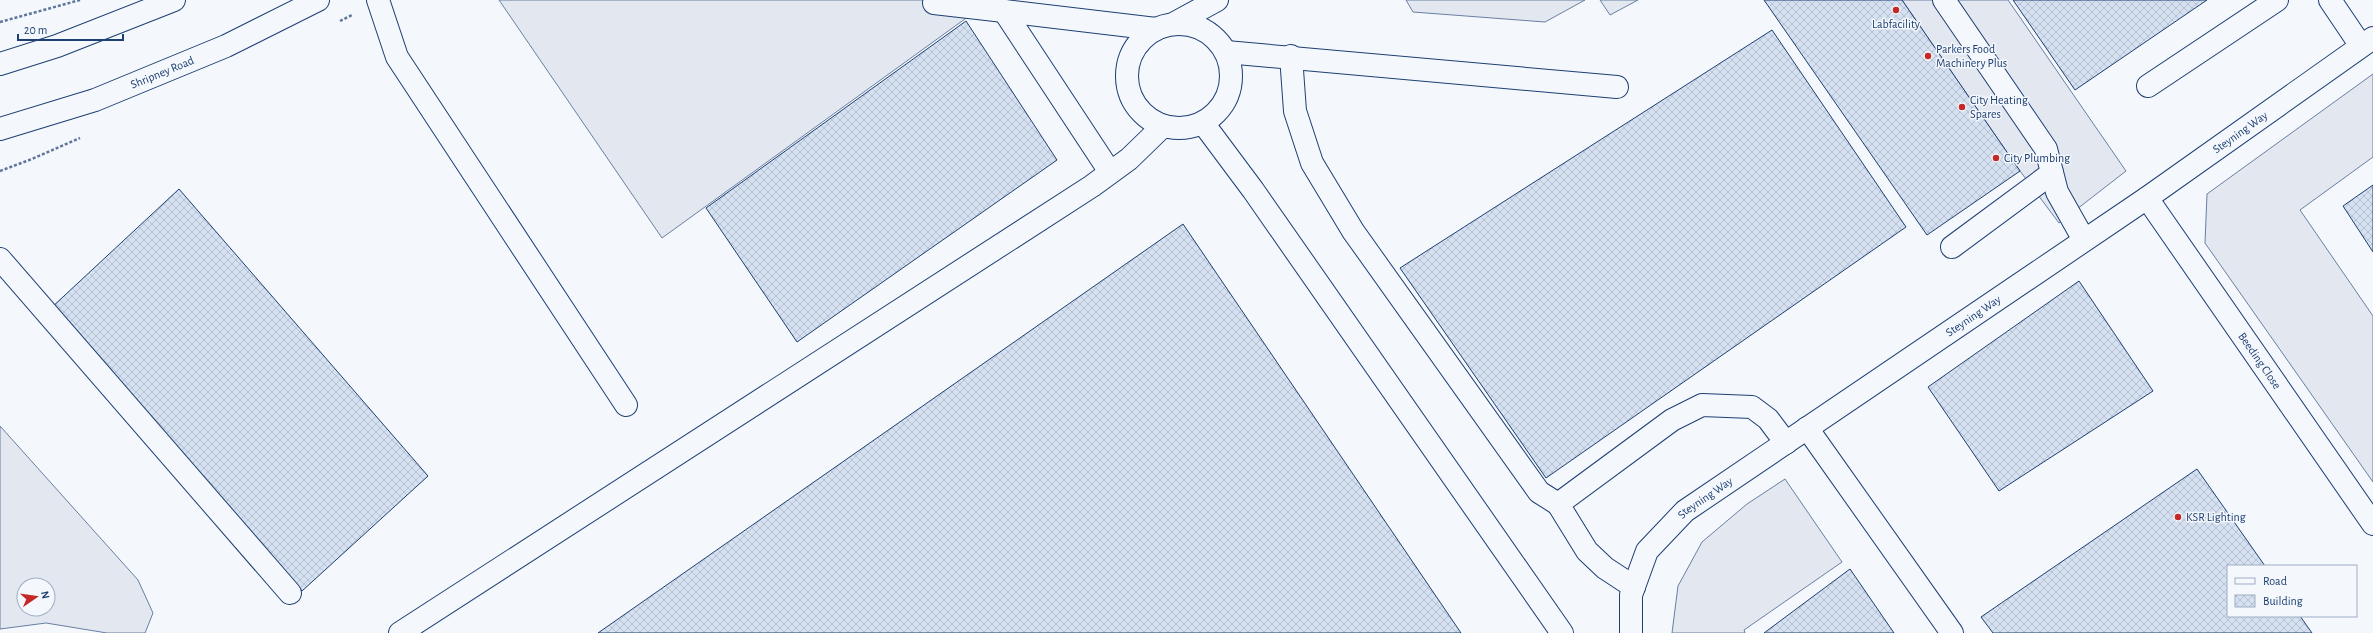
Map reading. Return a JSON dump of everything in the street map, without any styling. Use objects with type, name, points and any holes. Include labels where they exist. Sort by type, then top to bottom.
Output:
[{"type":"main road","points":[[0,64],[57,46],[174,0]]},
{"type":"main road","name":"Shripney Road","points":[[0,129],[95,100],[226,46],[318,0]]},
{"type":"main road","points":[[378,0],[398,57],[626,405]]},
{"type":"main road","points":[[1944,0],[2046,149],[2057,192],[2084,240]]},
{"type":"main road","points":[[2148,86],[2277,0]]},
{"type":"main road","points":[[2330,0],[2367,42]]},
{"type":"main road","points":[[934,3],[1166,26],[1191,24],[1205,30],[1218,39],[1226,52],[1231,68],[1232,84],[1226,100],[1217,113],[1203,123],[1190,128],[1162,126],[1147,118],[1135,105],[1128,89],[1127,71],[1131,54],[1141,39],[1166,26],[1204,2]]},
{"type":"main road","points":[[1004,11],[1110,172]]},
{"type":"main road","name":"Steyning Way","points":[[1631,633],[1631,595],[1647,551],[1685,511],[2147,198],[2367,42]]},
{"type":"main road","points":[[1226,52],[1290,56],[1617,87]]},
{"type":"main road","points":[[1290,56],[1295,111],[1312,163],[1353,231],[1539,492],[1558,504],[1587,551],[1605,568],[1634,587]]},
{"type":"main road","points":[[1203,123],[1253,190],[1562,633]]},
{"type":"main road","points":[[400,633],[1092,186],[1129,159],[1162,126]]},
{"type":"main road","points":[[1952,247],[2052,173]]},
{"type":"main road","name":"Beeding Close","points":[[2147,198],[2373,524]]},
{"type":"main road","points":[[0,260],[290,593]]},
{"type":"main road","points":[[1558,504],[1672,420],[1702,405],[1752,407],[1768,419],[1786,443]]},
{"type":"main road","points":[[1807,428],[1952,633]]},
{"type":"path","points":[[0,22],[80,0]]},
{"type":"shaded area","points":[[499,0],[970,0],[969,16],[662,238]]},
{"type":"shaded area","points":[[1406,0],[1585,0],[1545,22],[1413,12]]},
{"type":"shaded area","points":[[1600,0],[1638,0],[1610,15]]},
{"type":"shaded area","points":[[1902,0],[2008,0],[2126,171],[2059,223],[2020,171]]},
{"type":"shaded area","points":[[2373,74],[2373,157],[2300,210],[2373,316],[2373,482],[2205,243],[2207,194]]},
{"type":"shaded area","points":[[0,426],[138,580],[153,613],[145,633],[107,633],[46,623],[0,629]]},
{"type":"shaded area","points":[[1785,479],[1842,562],[1744,630],[1745,633],[1672,633],[1678,586],[1702,542],[1747,504]]},
{"type":"building","points":[[1764,0],[1902,0],[2020,171],[1927,235]]},
{"type":"building","points":[[2013,0],[2207,0],[2075,90]]},
{"type":"building","points":[[966,21],[1057,160],[797,342],[706,208]]},
{"type":"building","points":[[1772,30],[1906,227],[1546,478],[1400,268]]},
{"type":"building","points":[[2373,185],[2373,252],[2343,206]]},
{"type":"building","points":[[179,189],[428,476],[302,591],[50,309]]},
{"type":"building","points":[[1183,224],[1461,633],[598,633]]},
{"type":"building","points":[[2079,281],[2153,391],[1999,491],[1928,387]]},
{"type":"building","name":"KSR Lighting","points":[[2197,469],[2264,565],[2227,565],[2227,617],[2301,617],[2312,633],[1993,633],[1981,617]]},
{"type":"building","points":[[1850,569],[1894,633],[1764,633]]},
{"type":"place","name":"Labfacility","points":[[1896,10]]},
{"type":"place","name":"Parkers Food Machinery Plus","points":[[1928,56]]},
{"type":"place","name":"City Heating Spares","points":[[1962,107]]},
{"type":"place","name":"City Plumbing","points":[[1996,158]]},
{"type":"place","name":"KSR Lighting","points":[[2178,517]]}]
